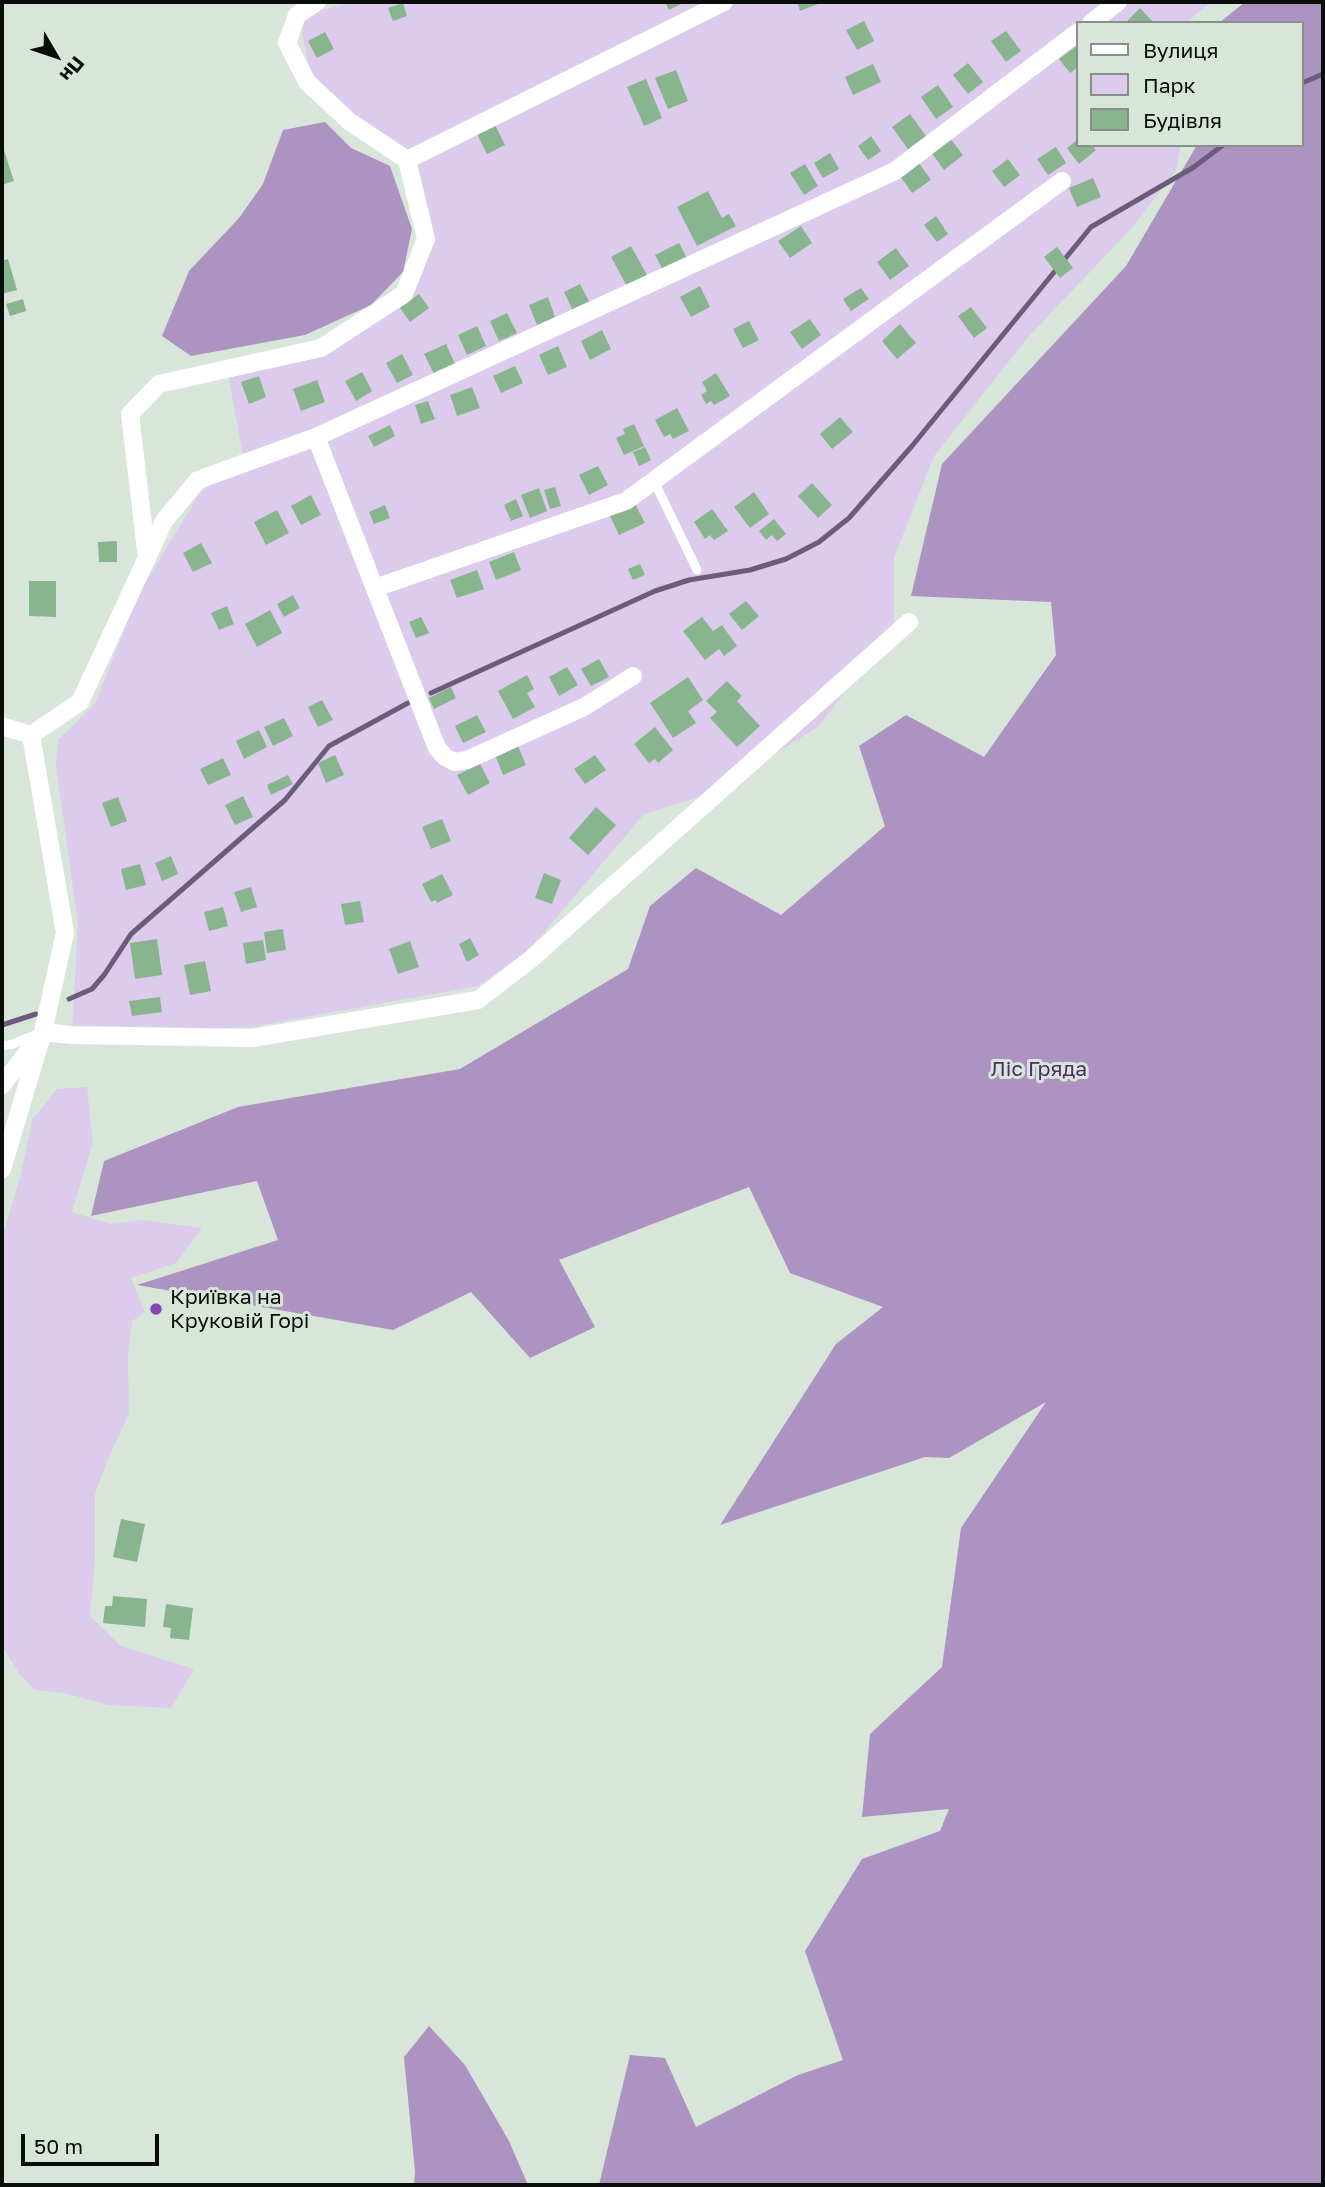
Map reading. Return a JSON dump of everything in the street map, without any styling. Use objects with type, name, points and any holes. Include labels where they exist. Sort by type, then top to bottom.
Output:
[{"type":"street","points":[[147,559],[130,414],[159,384],[321,348],[404,294],[426,239],[407,160],[350,122],[307,82],[288,43],[297,15],[317,2]]},
{"type":"street","points":[[407,160],[724,2]]},
{"type":"street","points":[[1094,21],[1118,2]]},
{"type":"street","points":[[31,735],[80,702],[164,521],[198,480],[316,437],[895,171],[1076,34]]},
{"type":"street","points":[[375,588],[626,501],[1062,181]]},
{"type":"street","points":[[316,437],[437,748],[444,757],[455,762],[467,760],[584,707],[633,676]]},
{"type":"street","points":[[43,1032],[72,1035],[252,1038],[478,1000],[531,959],[909,622]]},
{"type":"street","points":[[2,726],[31,735]]},
{"type":"street","points":[[2,1169],[43,1032],[65,933],[31,735]]},
{"type":"street","points":[[2,1085],[43,1032]]},
{"type":"lane","points":[[654,481],[697,570]]},
{"type":"lane","points":[[2,1046],[43,1032]]},
{"type":"green space","points":[[357,2],[1211,2],[1188,21],[1076,21],[1076,147],[1181,147],[1176,170],[1131,229],[1029,336],[934,456],[894,558],[894,628],[818,727],[709,794],[644,814],[530,949],[478,986],[251,1027],[72,1035],[78,924],[56,766],[58,740],[95,704],[138,595],[199,494],[243,455],[228,375],[323,356],[410,297],[434,238],[417,163],[354,117],[310,75],[299,15]]},
{"type":"green space","name":"Ліс Гряда","points":[[1245,2],[1323,2],[1323,2185],[599,2185],[630,2055],[665,2058],[696,2127],[798,2075],[843,2060],[805,1951],[862,1859],[940,1831],[949,1809],[862,1817],[870,1734],[942,1667],[961,1528],[1046,1402],[949,1458],[925,1457],[720,1525],[836,1344],[883,1307],[790,1273],[749,1187],[559,1260],[595,1327],[530,1358],[471,1292],[393,1330],[137,1285],[278,1240],[257,1181],[91,1216],[104,1161],[238,1107],[460,1069],[628,969],[650,906],[696,868],[781,915],[885,826],[859,746],[906,715],[984,757],[1056,655],[1051,602],[911,596],[942,464],[1126,266],[1196,147],[1304,147],[1304,21],[1221,21]]},
{"type":"green space","points":[[325,122],[351,148],[390,166],[412,229],[403,272],[371,305],[305,335],[191,356],[162,336],[189,271],[239,218],[263,184],[283,130]]},
{"type":"green space","points":[[87,1087],[93,1142],[72,1212],[111,1224],[143,1220],[202,1228],[176,1263],[131,1278],[145,1312],[132,1321],[128,1354],[129,1414],[95,1494],[95,1558],[90,1616],[121,1646],[194,1669],[171,1708],[108,1705],[64,1693],[35,1690],[21,1676],[2,1646],[2,1238],[21,1174],[32,1120],[57,1089]]},
{"type":"green space","points":[[429,2026],[465,2065],[509,2141],[528,2185],[414,2185],[404,2057]]},
{"type":"building","points":[[665,2],[685,2],[669,10]]},
{"type":"building","points":[[797,2],[823,2],[800,11]]},
{"type":"building","points":[[403,3],[407,16],[393,21],[388,8]]},
{"type":"building","points":[[1140,8],[1152,21],[1127,21]]},
{"type":"building","points":[[864,21],[874,41],[857,50],[846,30]]},
{"type":"building","points":[[1006,31],[1021,51],[1006,62],[991,41]]},
{"type":"building","points":[[325,32],[334,49],[317,58],[308,41]]},
{"type":"building","points":[[1076,46],[1076,68],[1070,73],[1059,59]]},
{"type":"building","points":[[968,63],[983,82],[968,94],[953,75]]},
{"type":"building","points":[[873,64],[881,82],[853,95],[845,77]]},
{"type":"building","points":[[676,70],[688,101],[668,109],[655,78]]},
{"type":"building","points":[[646,79],[662,118],[644,126],[627,87]]},
{"type":"building","points":[[938,85],[953,107],[936,119],[921,97]]},
{"type":"building","points":[[910,114],[926,136],[908,149],[892,127]]},
{"type":"building","points":[[495,125],[505,145],[487,154],[477,134]]},
{"type":"building","points":[[871,136],[881,151],[868,160],[858,146]]},
{"type":"building","points":[[950,138],[963,155],[944,170],[931,152]]},
{"type":"building","points":[[1076,141],[1076,147],[1094,147],[1096,150],[1079,164],[1067,148]]},
{"type":"building","points":[[2,144],[14,181],[2,185]]},
{"type":"building","points":[[1056,147],[1066,163],[1048,175],[1037,159]]},
{"type":"building","points":[[830,153],[839,169],[823,178],[814,163]]},
{"type":"building","points":[[1008,159],[1020,175],[1004,187],[992,171]]},
{"type":"building","points":[[919,163],[931,180],[912,193],[900,176]]},
{"type":"building","points":[[805,164],[818,186],[804,195],[790,173]]},
{"type":"building","points":[[1093,178],[1101,197],[1077,207],[1069,188]]},
{"type":"building","points":[[708,191],[722,218],[729,214],[736,226],[697,246],[677,207]]},
{"type":"building","points":[[936,216],[948,234],[937,242],[924,225]]},
{"type":"building","points":[[801,226],[812,243],[790,258],[778,241]]},
{"type":"building","points":[[679,243],[687,258],[663,270],[655,255]]},
{"type":"building","points":[[631,246],[648,277],[628,288],[611,257]]},
{"type":"building","points":[[1057,247],[1073,268],[1060,278],[1044,257]]},
{"type":"building","points":[[896,248],[909,266],[890,280],[877,262]]},
{"type":"building","points":[[8,259],[17,290],[2,294],[2,261]]},
{"type":"building","points":[[580,284],[590,303],[573,311],[564,292]]},
{"type":"building","points":[[700,286],[710,307],[691,317],[680,297]]},
{"type":"building","points":[[861,288],[869,299],[851,311],[843,299]]},
{"type":"building","points":[[419,294],[429,308],[410,322],[400,308]]},
{"type":"building","points":[[548,297],[555,317],[537,325],[529,305]]},
{"type":"building","points":[[23,299],[26,311],[10,316],[6,304]]},
{"type":"building","points":[[971,307],[987,328],[974,338],[958,316]]},
{"type":"building","points":[[507,313],[517,333],[499,341],[490,321]]},
{"type":"building","points":[[810,319],[821,335],[802,349],[790,332]]},
{"type":"building","points":[[749,321],[759,340],[743,348],[733,329]]},
{"type":"building","points":[[900,324],[916,343],[897,359],[882,341]]},
{"type":"building","points":[[477,326],[486,346],[467,355],[458,335]]},
{"type":"building","points":[[602,330],[611,349],[590,360],[581,341]]},
{"type":"building","points":[[446,344],[455,364],[434,374],[424,354]]},
{"type":"building","points":[[558,346],[567,367],[548,375],[539,355]]},
{"type":"building","points":[[402,354],[413,375],[397,383],[386,363]]},
{"type":"building","points":[[515,366],[523,383],[501,393],[493,376]]},
{"type":"building","points":[[362,372],[372,391],[356,401],[345,381]]},
{"type":"building","points":[[716,373],[730,396],[714,405],[711,401],[706,404],[701,395],[707,391],[702,382]]},
{"type":"building","points":[[259,376],[266,397],[249,404],[241,382]]},
{"type":"building","points":[[317,380],[325,402],[301,411],[293,389]]},
{"type":"building","points":[[472,387],[480,408],[457,416],[450,395]]},
{"type":"building","points":[[428,401],[435,419],[421,424],[415,405]]},
{"type":"building","points":[[677,408],[689,431],[673,439],[670,434],[664,437],[655,420]]},
{"type":"building","points":[[840,417],[853,432],[832,449],[820,434]]},
{"type":"building","points":[[634,424],[644,446],[624,455],[616,438],[625,434],[623,429]]},
{"type":"building","points":[[390,425],[395,436],[374,447],[368,436]]},
{"type":"building","points":[[645,447],[651,460],[639,466],[633,452]]},
{"type":"building","points":[[598,466],[608,485],[589,495],[579,475]]},
{"type":"building","points":[[812,483],[832,505],[818,518],[798,496]]},
{"type":"building","points":[[555,487],[561,506],[550,509],[544,490]]},
{"type":"building","points":[[539,488],[547,511],[530,518],[521,495]]},
{"type":"building","points":[[754,492],[769,514],[750,528],[734,507]]},
{"type":"building","points":[[311,495],[321,515],[301,525],[291,506]]},
{"type":"building","points":[[516,499],[523,516],[511,521],[504,505]]},
{"type":"building","points":[[635,504],[645,523],[619,535],[610,516]]},
{"type":"building","points":[[385,505],[390,518],[374,524],[369,512]]},
{"type":"building","points":[[712,509],[728,531],[714,540],[710,535],[705,539],[694,522]]},
{"type":"building","points":[[277,510],[289,533],[266,545],[254,522]]},
{"type":"building","points":[[774,519],[786,534],[777,541],[772,535],[766,540],[759,531]]},
{"type":"building","points":[[117,541],[117,562],[99,562],[98,542]]},
{"type":"building","points":[[201,543],[212,563],[193,572],[183,553]]},
{"type":"building","points":[[514,552],[521,570],[496,580],[489,562]]},
{"type":"building","points":[[640,564],[645,575],[633,580],[628,569]]},
{"type":"building","points":[[477,570],[484,589],[457,598],[450,580]]},
{"type":"building","points":[[29,581],[56,581],[56,617],[29,616]]},
{"type":"building","points":[[293,595],[300,608],[284,617],[277,604]]},
{"type":"building","points":[[746,601],[759,616],[742,630],[729,614]]},
{"type":"building","points":[[227,606],[234,624],[219,630],[211,613]]},
{"type":"building","points":[[270,610],[282,633],[257,647],[245,624]]},
{"type":"building","points":[[421,617],[429,633],[416,638],[409,622]]},
{"type":"building","points":[[702,617],[713,631],[722,625],[737,646],[724,656],[719,649],[705,660],[683,631]]},
{"type":"building","points":[[599,659],[609,677],[591,686],[581,669]]},
{"type":"building","points":[[567,667],[578,685],[559,696],[549,677]]},
{"type":"building","points":[[527,675],[534,689],[527,693],[535,707],[513,719],[498,691]]},
{"type":"building","points":[[688,677],[703,700],[688,711],[696,723],[673,738],[650,703]]},
{"type":"building","points":[[727,681],[742,696],[737,701],[760,726],[737,747],[710,718],[717,712],[706,701]]},
{"type":"building","points":[[451,687],[456,698],[434,709],[429,698]]},
{"type":"building","points":[[322,700],[333,720],[318,727],[308,707]]},
{"type":"building","points":[[477,715],[486,732],[463,743],[455,726]]},
{"type":"building","points":[[284,718],[293,736],[273,746],[264,727]]},
{"type":"building","points":[[655,727],[673,750],[658,763],[655,759],[649,763],[634,744]]},
{"type":"building","points":[[259,730],[267,747],[244,759],[236,741]]},
{"type":"building","points":[[518,746],[526,765],[503,775],[495,755]]},
{"type":"building","points":[[335,755],[344,775],[326,783],[318,763]]},
{"type":"building","points":[[595,755],[606,770],[585,784],[574,769]]},
{"type":"building","points":[[223,758],[231,775],[208,785],[200,769]]},
{"type":"building","points":[[480,764],[490,783],[468,795],[457,775]]},
{"type":"building","points":[[288,775],[293,784],[271,795],[267,785]]},
{"type":"building","points":[[243,796],[253,817],[235,825],[225,805]]},
{"type":"building","points":[[118,797],[127,821],[111,827],[102,803]]},
{"type":"building","points":[[596,807],[616,825],[588,855],[569,838]]},
{"type":"building","points":[[442,819],[451,841],[431,849],[422,827]]},
{"type":"building","points":[[171,856],[178,874],[162,881],[155,863]]},
{"type":"building","points":[[140,864],[146,885],[126,890],[121,869]]},
{"type":"building","points":[[544,873],[561,880],[552,904],[535,898]]},
{"type":"building","points":[[442,874],[453,895],[437,903],[436,900],[431,902],[422,884]]},
{"type":"building","points":[[251,887],[257,907],[241,912],[234,892]]},
{"type":"building","points":[[360,901],[364,922],[345,925],[341,904]]},
{"type":"building","points":[[223,907],[228,926],[209,931],[204,912]]},
{"type":"building","points":[[283,929],[286,950],[267,953],[264,932]]},
{"type":"building","points":[[470,938],[479,955],[467,962],[459,944]]},
{"type":"building","points":[[157,939],[162,975],[135,979],[130,943]]},
{"type":"building","points":[[263,940],[266,960],[246,964],[243,943]]},
{"type":"building","points":[[410,941],[419,967],[398,974],[389,949]]},
{"type":"building","points":[[205,961],[211,991],[190,995],[184,965]]},
{"type":"building","points":[[160,997],[162,1012],[132,1016],[129,1001]]},
{"type":"building","points":[[121,1519],[145,1524],[137,1562],[113,1557]]},
{"type":"building","points":[[113,1596],[147,1599],[145,1627],[103,1623],[105,1606],[112,1606]]},
{"type":"building","points":[[166,1604],[193,1608],[189,1640],[170,1638],[171,1628],[163,1627]]},
{"type":"waterway","points":[[1304,82],[1323,74]]},
{"type":"waterway","points":[[431,693],[655,591],[689,580],[750,570],[786,559],[819,542],[849,518],[912,446],[1091,227],[1194,167],[1220,147]]},
{"type":"waterway","points":[[69,999],[92,989],[131,934],[285,800],[329,746],[408,703]]},
{"type":"waterway","points":[[2,1025],[36,1014]]},
{"type":"place","name":"Криївка на Круковій Горі","points":[[156,1309]]}]
